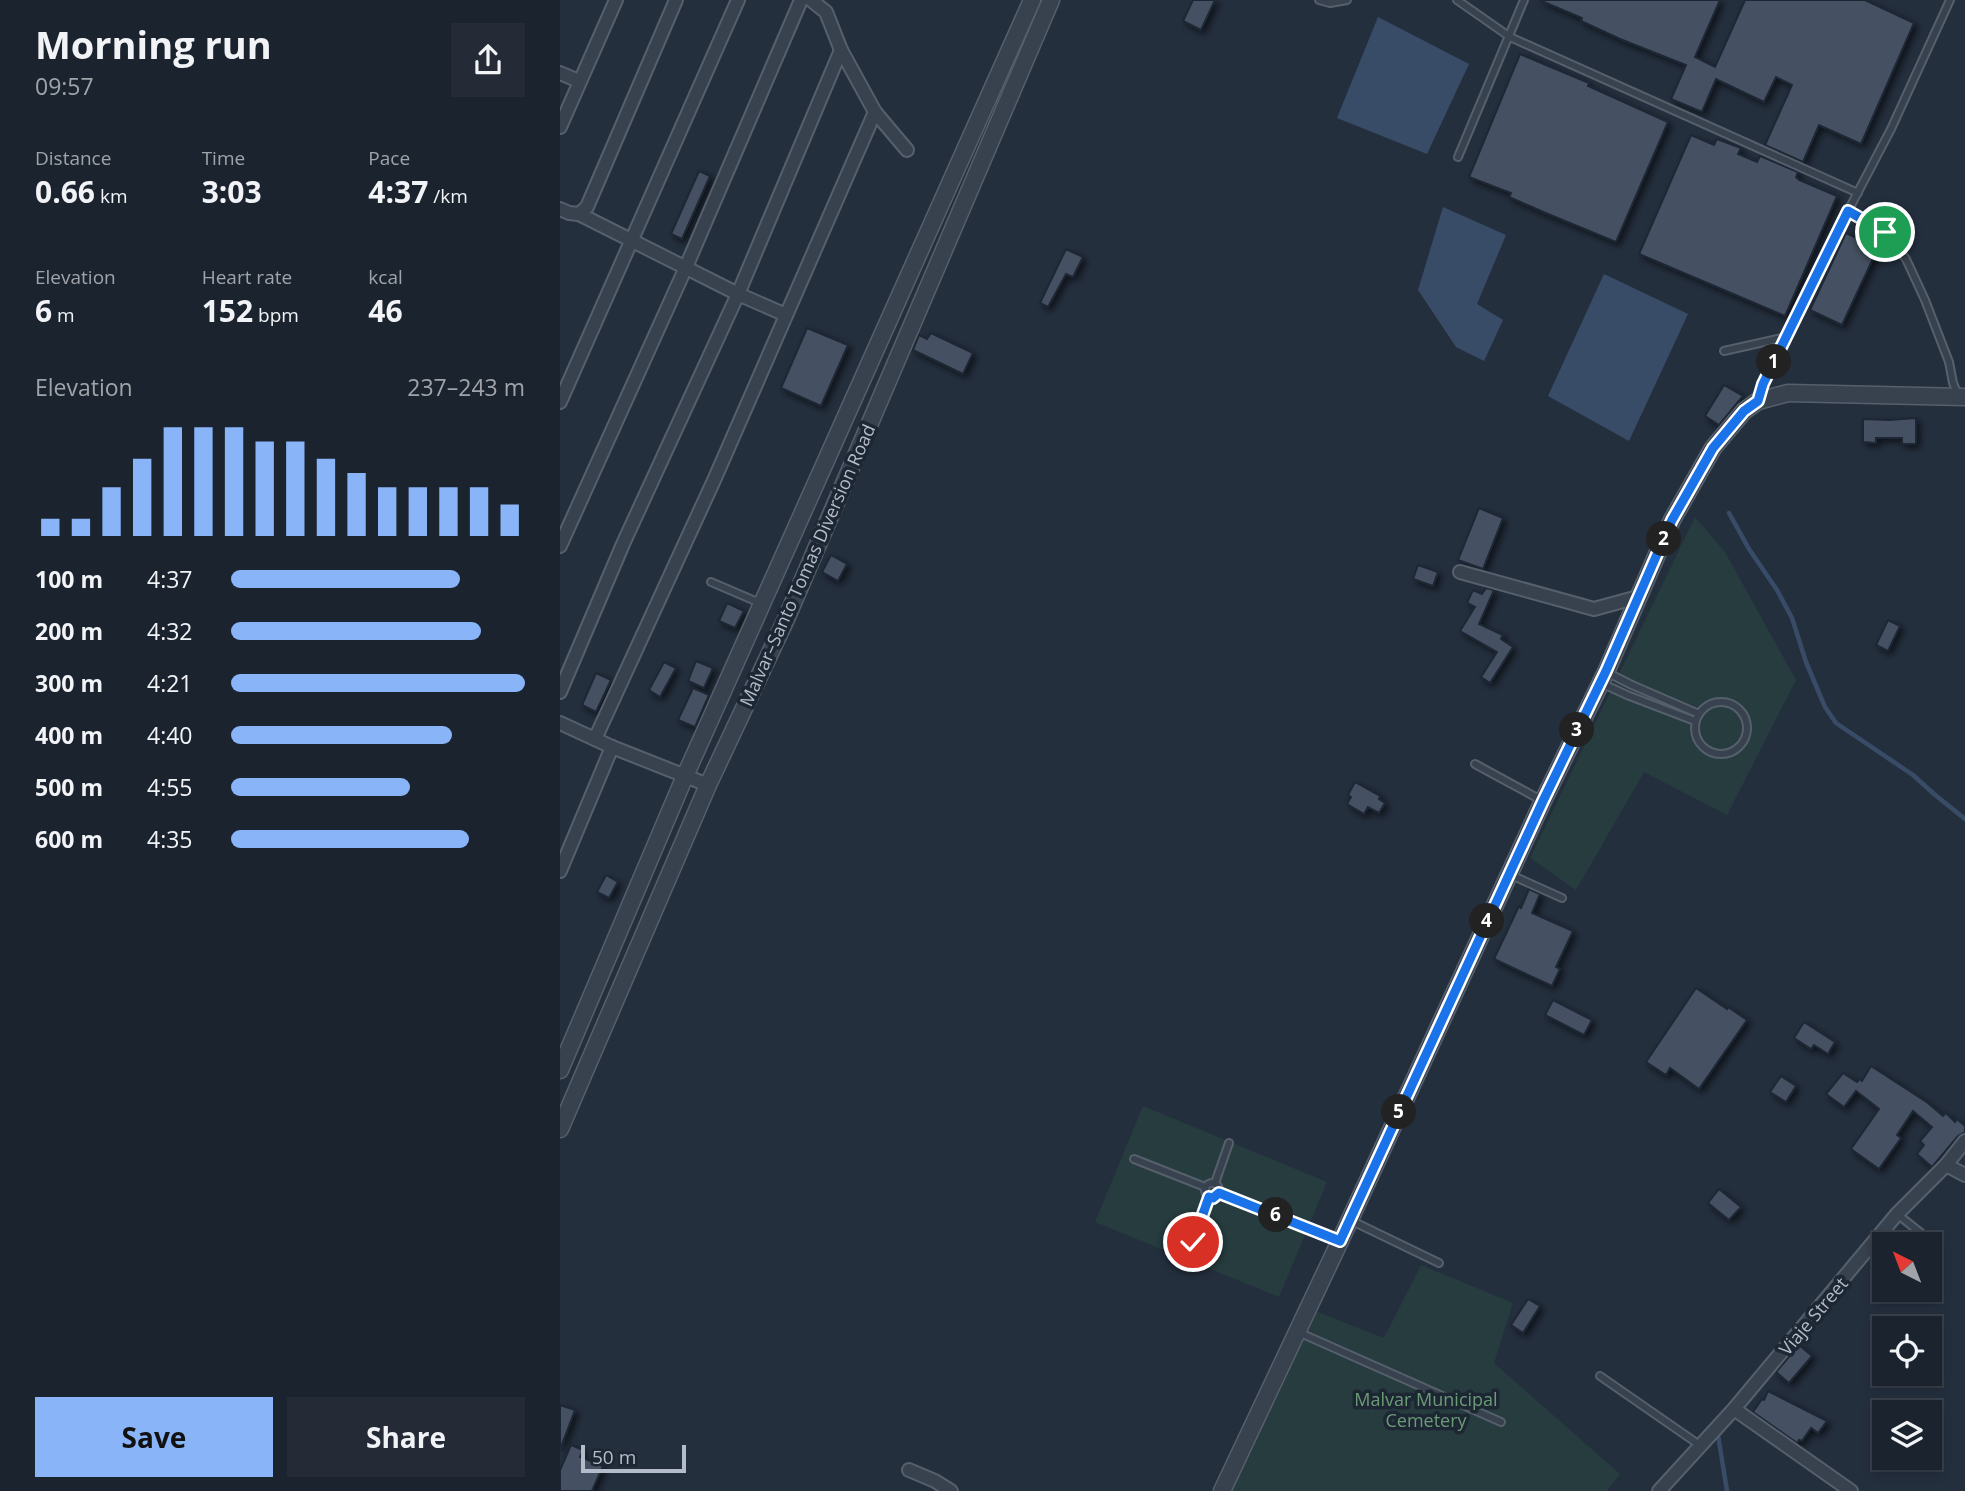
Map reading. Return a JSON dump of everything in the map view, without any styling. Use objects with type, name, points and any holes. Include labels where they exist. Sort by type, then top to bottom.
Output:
[{"type":"street","points":[[560,127],[616,0]]},
{"type":"street","points":[[579,215],[592,197],[676,0]]},
{"type":"street","points":[[560,402],[738,0]]},
{"type":"street","points":[[560,546],[686,267],[801,0]]},
{"type":"street","points":[[811,0],[826,12],[841,50],[875,112],[907,150]]},
{"type":"street","name":"Malvar–Santo Tomas Diversion Road","points":[[560,1070],[685,776],[1032,0]]},
{"type":"street","name":"Malvar–Santo Tomas Diversion Road","points":[[560,1129],[708,785],[792,605],[1051,0]]},
{"type":"street","points":[[560,692],[623,544],[738,294],[841,50]]},
{"type":"street","points":[[560,73],[579,81]]},
{"type":"street","points":[[595,738],[709,490],[875,112]]},
{"type":"street","points":[[560,209],[579,215],[786,315]]},
{"type":"street","points":[[1222,1491],[1603,677],[1672,520],[1713,448],[1744,411],[1758,401],[1788,393],[1962,397]]},
{"type":"street","points":[[1460,572],[1594,610],[1638,597]]},
{"type":"street","points":[[561,727],[595,738],[708,785]]},
{"type":"street","points":[[560,871],[612,747]]},
{"type":"street","name":"Viaje Street","points":[[1659,1491],[1734,1409],[1897,1214],[1946,1165],[1965,1141]]},
{"type":"street","points":[[1946,1165],[1965,1175]]},
{"type":"street","points":[[1734,1409],[1851,1491]]},
{"type":"street","points":[[909,1470],[951,1491]]},
{"type":"lane","points":[[1319,0],[1330,3],[1347,0]]},
{"type":"lane","points":[[1457,0],[1510,37],[1858,193]]},
{"type":"lane","points":[[1458,157],[1524,0]]},
{"type":"lane","points":[[1758,401],[1763,384],[1786,337],[1891,130],[1950,0]]},
{"type":"lane","points":[[1848,211],[1885,232],[1906,259],[1949,362],[1953,383],[1962,397]]},
{"type":"lane","points":[[1724,351],[1786,337]]},
{"type":"lane","points":[[711,582],[762,604]]},
{"type":"lane","points":[[1603,677],[1627,695],[1697,717]]},
{"type":"lane","points":[[1603,677],[1632,685],[1697,717]]},
{"type":"lane","points":[[1716,702],[1735,705],[1743,712],[1747,722],[1745,741],[1729,754],[1709,752],[1701,746],[1696,737],[1697,717],[1706,706],[1716,702]]},
{"type":"lane","points":[[1475,764],[1543,801]]},
{"type":"lane","points":[[1509,874],[1562,898]]},
{"type":"lane","points":[[1215,1183],[1229,1143]]},
{"type":"lane","points":[[1134,1159],[1205,1187]]},
{"type":"lane","points":[[1205,1187],[1215,1183]]},
{"type":"lane","points":[[1215,1183],[1220,1189],[1219,1193]]},
{"type":"lane","points":[[1205,1187],[1209,1197]]},
{"type":"lane","points":[[1209,1197],[1213,1198],[1219,1193]]},
{"type":"lane","points":[[1219,1193],[1340,1241]]},
{"type":"lane","points":[[1193,1242],[1209,1197]]},
{"type":"lane","points":[[1897,1214],[1920,1232]]},
{"type":"lane","points":[[1349,1219],[1439,1263]]},
{"type":"lane","points":[[1296,1332],[1501,1422]]},
{"type":"lane","points":[[1600,1376],[1701,1446]]},
{"type":"green space","points":[[1695,517],[1725,552],[1796,680],[1727,815],[1644,772],[1576,890],[1530,858]]},
{"type":"green space","points":[[1143,1106],[1327,1182],[1279,1297],[1095,1222]]},
{"type":"green space","name":"Malvar Municipal Cemetery","points":[[1421,1265],[1513,1303],[1494,1363],[1620,1474],[1607,1491],[1231,1491],[1315,1311],[1384,1338]]},
{"type":"water","points":[[1378,17],[1469,64],[1427,154],[1337,118]]},
{"type":"water","points":[[1443,207],[1506,235],[1477,304],[1503,320],[1484,361],[1456,347],[1418,290]]},
{"type":"water","points":[[1604,274],[1688,314],[1629,441],[1548,396]]},
{"type":"building","points":[[1193,0],[1215,0],[1201,30],[1183,21]]},
{"type":"building","points":[[1539,0],[1720,0],[1695,57],[1715,67],[1745,0],[1865,0],[1914,23],[1861,144],[1819,125],[1803,162],[1765,145],[1792,85],[1776,77],[1764,102],[1716,79],[1702,112],[1671,99],[1686,65],[1620,39],[1581,21],[1582,18]]},
{"type":"building","points":[[1520,54],[1589,83],[1588,86],[1668,122],[1616,242],[1509,197],[1511,193],[1469,177]]},
{"type":"building","points":[[1691,135],[1714,145],[1717,139],[1741,148],[1738,154],[1757,162],[1760,156],[1798,172],[1796,177],[1799,180],[1837,196],[1785,316],[1639,254]]},
{"type":"building","points":[[699,171],[710,176],[682,239],[671,234]]},
{"type":"building","points":[[1846,233],[1878,248],[1842,325],[1810,310]]},
{"type":"building","points":[[1066,249],[1083,257],[1073,277],[1066,274],[1048,307],[1040,303]]},
{"type":"building","points":[[807,328],[848,345],[821,406],[781,388]]},
{"type":"building","points":[[931,333],[973,353],[963,374],[913,350],[919,335],[927,339]]},
{"type":"building","points":[[1724,385],[1743,396],[1719,425],[1705,416]]},
{"type":"building","points":[[1916,418],[1916,444],[1902,444],[1902,438],[1876,438],[1876,443],[1863,442],[1863,419]]},
{"type":"building","points":[[1479,508],[1503,518],[1483,569],[1458,560]]},
{"type":"building","points":[[831,555],[847,564],[838,581],[822,572]]},
{"type":"building","points":[[1418,565],[1438,572],[1433,586],[1413,579]]},
{"type":"building","points":[[1486,588],[1494,590],[1479,624],[1503,635],[1501,639],[1513,647],[1490,683],[1481,677],[1497,652],[1460,631],[1475,607],[1467,603],[1473,590],[1482,594]]},
{"type":"building","points":[[727,603],[744,611],[735,628],[719,621]]},
{"type":"building","points":[[1888,620],[1900,626],[1888,651],[1876,645]]},
{"type":"building","points":[[696,661],[713,668],[704,688],[688,681]]},
{"type":"building","points":[[664,662],[676,668],[660,697],[649,690]]},
{"type":"building","points":[[596,673],[611,680],[596,712],[582,705]]},
{"type":"building","points":[[693,688],[709,695],[695,727],[678,720]]},
{"type":"building","points":[[1355,782],[1380,796],[1379,799],[1385,803],[1379,813],[1368,807],[1364,814],[1347,804],[1351,797],[1348,795]]},
{"type":"building","points":[[606,875],[618,882],[609,898],[597,892]]},
{"type":"building","points":[[1529,889],[1540,894],[1532,913],[1573,931],[1556,967],[1560,969],[1552,986],[1494,959]]},
{"type":"building","points":[[1696,988],[1747,1020],[1699,1089],[1670,1068],[1666,1075],[1646,1062]]},
{"type":"building","points":[[1553,1000],[1592,1020],[1584,1035],[1545,1015]]},
{"type":"building","points":[[1804,1022],[1835,1042],[1828,1054],[1814,1045],[1811,1049],[1794,1038]]},
{"type":"building","points":[[1871,1066],[1928,1103],[1943,1116],[1946,1113],[1955,1122],[1957,1119],[1965,1126],[1965,1132],[1958,1136],[1932,1167],[1917,1154],[1924,1145],[1920,1141],[1932,1127],[1913,1111],[1897,1135],[1901,1138],[1879,1169],[1851,1149],[1879,1109],[1856,1091],[1844,1107],[1826,1094],[1843,1073],[1857,1082],[1860,1079],[1862,1081]]},
{"type":"building","points":[[1781,1076],[1796,1086],[1786,1102],[1770,1092]]},
{"type":"building","points":[[1719,1189],[1741,1207],[1729,1220],[1708,1203]]},
{"type":"building","points":[[1528,1299],[1540,1306],[1523,1333],[1511,1325]]},
{"type":"building","points":[[1799,1345],[1812,1356],[1789,1383],[1776,1372]]},
{"type":"building","points":[[1768,1391],[1827,1421],[1818,1433],[1811,1428],[1802,1441],[1797,1443],[1753,1412]]},
{"type":"building","points":[[560,1405],[575,1410],[561,1447],[560,1447]]},
{"type":"building","points":[[571,1445],[583,1450],[580,1457],[603,1466],[592,1491],[560,1491],[560,1470]]},
{"type":"waterway","points":[[1729,513],[1792,618],[1806,662],[1825,707],[1836,723],[1913,775],[1965,819]]},
{"type":"waterway","points":[[1718,1435],[1727,1491]]},
{"type":"route","points":[[1193,1242],[1209,1197],[1213,1198],[1219,1193],[1340,1241],[1543,801],[1606,671],[1672,520],[1713,448],[1744,411],[1758,401],[1763,384],[1848,211],[1885,232]]}]
